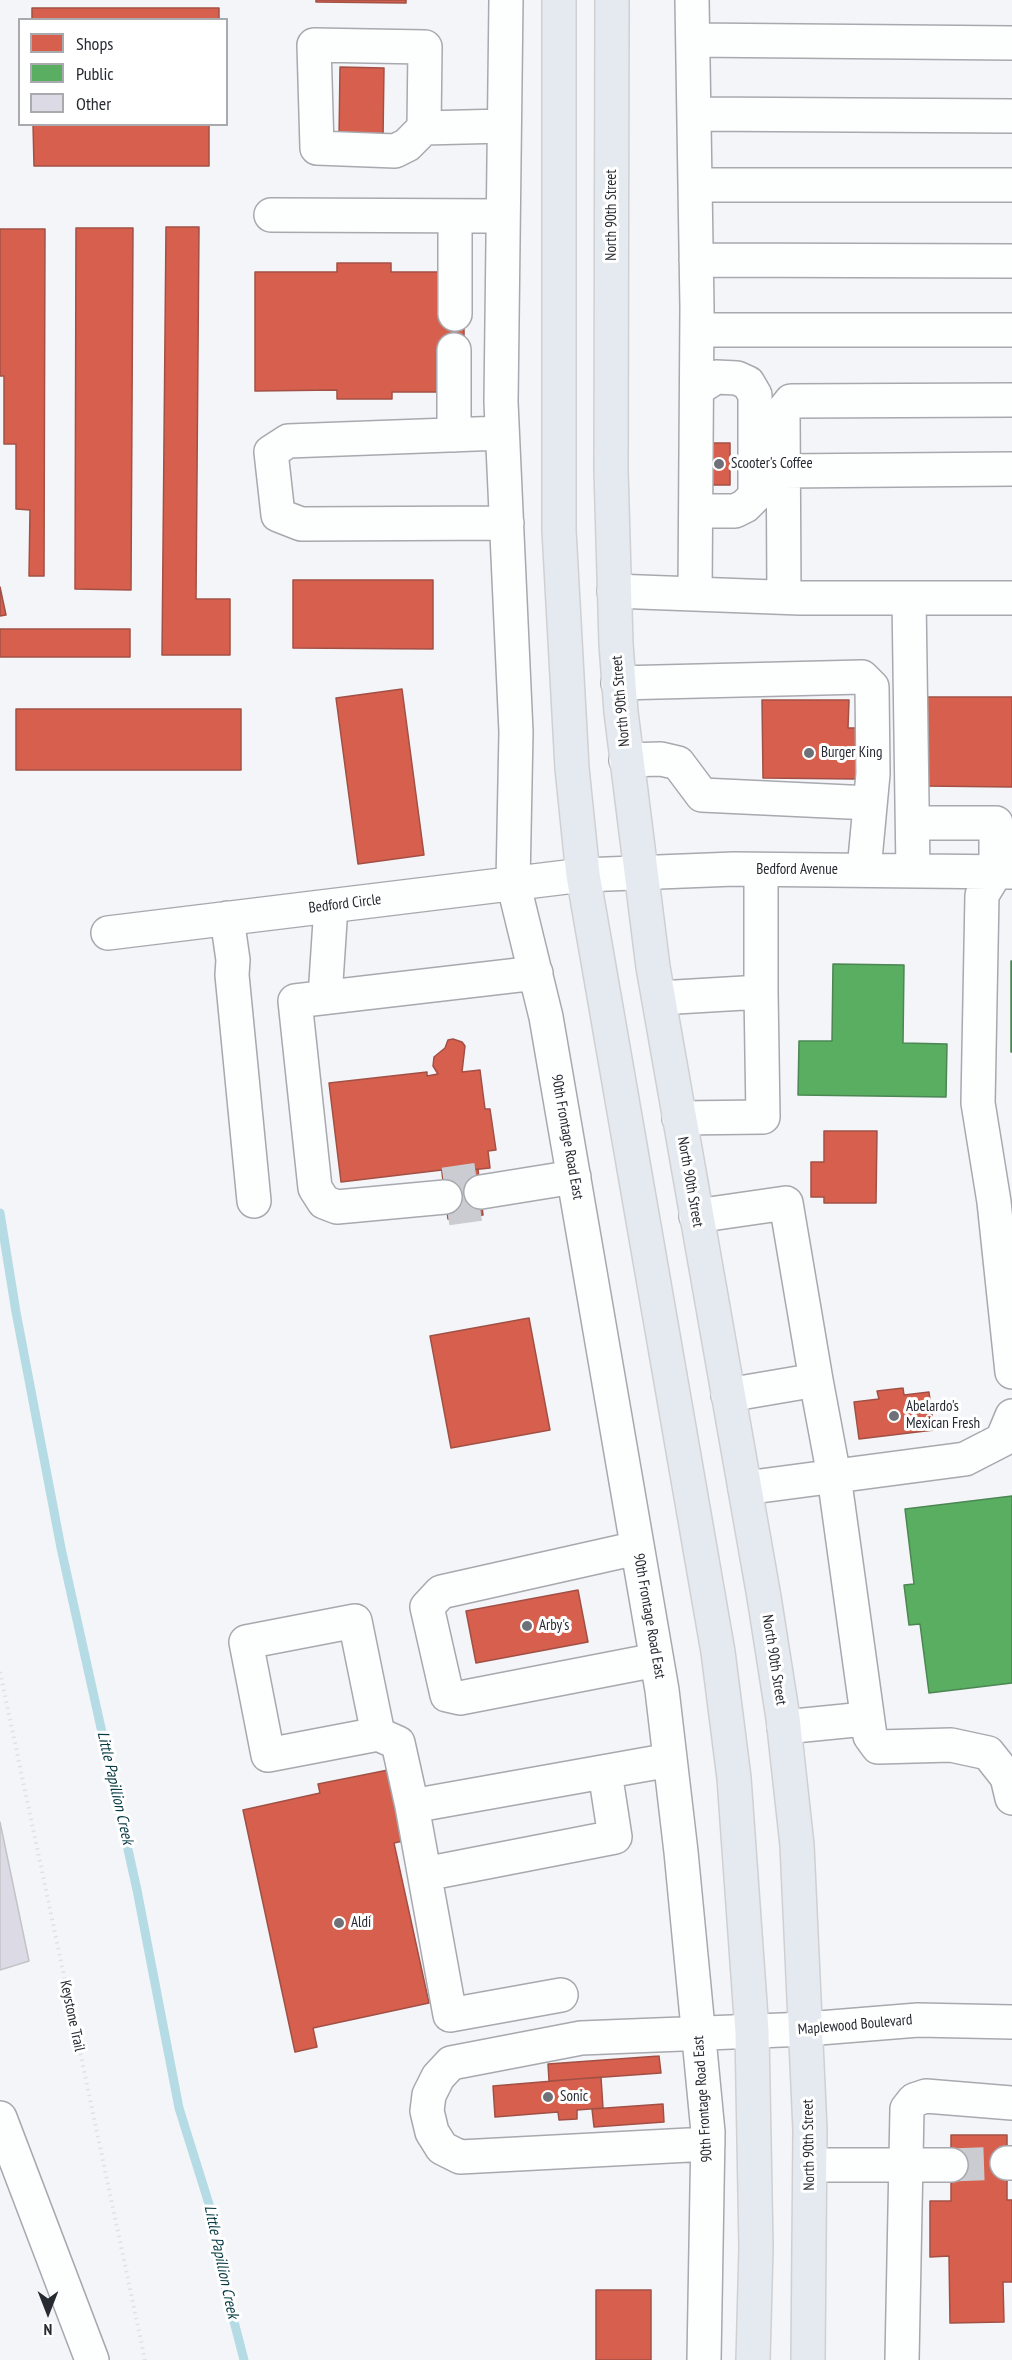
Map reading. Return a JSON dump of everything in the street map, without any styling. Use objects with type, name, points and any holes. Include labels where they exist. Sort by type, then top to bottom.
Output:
[{"type":"main road","points":[[559,0],[559,530],[568,713],[583,875],[718,1652],[734,1778],[752,2032],[756,2237],[753,2360]]},
{"type":"main road","name":"North 90th Street","points":[[612,0],[612,470],[618,682],[639,871],[659,998],[745,1488],[784,1727],[797,1845],[807,2029],[810,2165],[808,2360]]},
{"type":"street","name":"90th Frontage Road East","points":[[506,0],[502,216],[502,433],[516,732],[513,882],[546,1017],[657,1660],[670,1760],[699,2034],[708,2144],[704,2360]]},
{"type":"street","points":[[692,0],[697,330],[695,594]]},
{"type":"street","points":[[693,40],[1012,43]]},
{"type":"street","points":[[695,114],[1012,116]]},
{"type":"street","points":[[424,128],[504,126]]},
{"type":"street","points":[[696,185],[1012,185]]},
{"type":"street","points":[[271,215],[502,216]]},
{"type":"street","points":[[455,216],[455,314]]},
{"type":"street","points":[[696,260],[1012,261]]},
{"type":"street","points":[[697,330],[1012,330]]},
{"type":"street","points":[[454,350],[454,435]]},
{"type":"street","points":[[696,511],[735,511],[755,496],[755,395],[748,383],[737,378],[716,377],[697,389]]},
{"type":"street","points":[[784,597],[783,411],[791,401],[1012,400]]},
{"type":"street","points":[[502,433],[288,441],[271,452],[278,515],[301,524],[507,523]]},
{"type":"street","points":[[783,471],[1012,469]]},
{"type":"street","points":[[614,591],[784,597],[1012,598]]},
{"type":"street","points":[[909,598],[913,871]]},
{"type":"street","points":[[618,682],[862,677],[872,687],[870,803],[864,870]]},
{"type":"street","points":[[626,760],[660,759],[678,763],[702,795],[870,803]]},
{"type":"street","points":[[913,823],[1004,823],[1004,872],[982,896],[978,1102],[994,1202],[1012,1372]]},
{"type":"street","points":[[679,1118],[763,1117],[761,870]]},
{"type":"street","name":"Bedford Avenue","points":[[583,875],[639,871],[761,870],[1004,872]]},
{"type":"street","name":"Bedford Circle","points":[[108,933],[583,875]]},
{"type":"street","points":[[331,906],[310,999],[315,1188],[324,1202],[337,1207],[438,1198]]},
{"type":"street","points":[[227,918],[233,960],[232,975],[254,1201]]},
{"type":"street","points":[[310,999],[536,973]]},
{"type":"street","points":[[659,998],[762,992]]},
{"type":"street","points":[[487,1191],[574,1177]]},
{"type":"street","points":[[696,1216],[786,1203],[834,1476],[865,1719],[870,1736],[878,1747],[951,1745],[988,1753],[1007,1777],[1012,1798]]},
{"type":"street","points":[[728,1395],[816,1380]]},
{"type":"street","points":[[745,1488],[965,1459],[1002,1440],[1012,1416]]},
{"type":"street","points":[[638,1548],[441,1592],[427,1607],[447,1695],[460,1698],[657,1660]]},
{"type":"street","points":[[378,1734],[356,1621],[246,1642],[268,1755],[378,1734],[398,1743],[412,1806],[450,2015],[561,1995]]},
{"type":"street","points":[[784,1727],[865,1719]]},
{"type":"street","points":[[412,1806],[670,1760]]},
{"type":"street","points":[[425,1874],[615,1837],[605,1772]]},
{"type":"street","name":"Maplewood Boulevard","points":[[708,2144],[460,2157],[442,2148],[432,2132],[427,2111],[429,2095],[438,2077],[451,2063],[582,2038],[752,2032],[918,2020],[1012,2022]]},
{"type":"street","points":[[902,2360],[907,2109],[914,2100],[926,2096],[1012,2103]]},
{"type":"street","points":[[0,2118],[92,2360]]},
{"type":"street","points":[[810,2165],[951,2165]]},
{"type":"path","name":"Keystone Trail","points":[[0,1672],[145,2360]]},
{"type":"building: Shops","points":[[316,0],[406,0],[406,3],[316,2]]},
{"type":"building: Shops","points":[[32,8],[219,8],[219,18],[32,18]]},
{"type":"building: Shops","points":[[340,67],[384,68],[383,139],[339,139]]},
{"type":"building: Shops","points":[[33,126],[209,126],[209,166],[34,166]]},
{"type":"building: Shops","points":[[166,227],[199,227],[196,599],[230,599],[230,655],[162,655]]},
{"type":"building: Shops","points":[[76,228],[133,228],[131,590],[75,589]]},
{"type":"building: Shops","points":[[0,229],[45,229],[44,576],[29,576],[30,510],[16,509],[16,444],[4,444],[4,376],[0,376]]},
{"type":"building: Shops","points":[[337,263],[391,263],[391,272],[445,272],[464,314],[464,350],[445,392],[392,392],[392,399],[337,399],[337,390],[255,391],[255,272],[337,272]]},
{"type":"building: Shops","name":"Scooter's Coffee","points":[[707,443],[730,443],[730,485],[707,485]]},
{"type":"building: Shops","points":[[293,580],[433,580],[433,649],[293,648]]},
{"type":"building: Shops","points":[[0,587],[6,615],[0,616]]},
{"type":"building: Shops","points":[[0,629],[130,629],[130,657],[0,657]]},
{"type":"building: Shops","points":[[402,689],[424,855],[358,864],[336,698]]},
{"type":"building: Shops","points":[[925,697],[1012,697],[1012,787],[924,786]]},
{"type":"building: Shops","name":"Burger King","points":[[762,700],[849,700],[848,728],[856,728],[856,779],[763,778]]},
{"type":"building: Shops","points":[[16,709],[241,709],[241,770],[16,770]]},
{"type":"building: Shops","points":[[448,1040],[462,1042],[465,1046],[462,1072],[480,1070],[485,1109],[490,1109],[496,1150],[488,1151],[490,1168],[442,1173],[442,1170],[341,1182],[329,1083],[427,1072],[427,1076],[438,1074],[433,1066],[434,1057],[445,1048]]},
{"type":"building: Shops","points":[[824,1131],[877,1131],[876,1203],[824,1203],[824,1197],[811,1197],[811,1162],[824,1162]]},
{"type":"building: Shops","points":[[478,1169],[483,1215],[448,1219],[442,1173]]},
{"type":"building: Shops","points":[[529,1318],[550,1430],[451,1448],[430,1336]]},
{"type":"building: Shops","name":"Abelardo's Mexican Fresh","points":[[903,1388],[904,1395],[929,1392],[934,1430],[859,1439],[854,1402],[879,1399],[877,1391]]},
{"type":"building: Shops","name":"Arby's","points":[[578,1590],[588,1642],[476,1663],[466,1611]]},
{"type":"building: Shops","name":"Aldi","points":[[388,1770],[403,1841],[394,1843],[429,2003],[313,2028],[317,2047],[295,2052],[243,1810],[320,1793],[318,1784]]},
{"type":"building: Shops","points":[[659,2056],[661,2073],[549,2081],[548,2064]]},
{"type":"building: Shops","name":"Sonic","points":[[601,2077],[603,2108],[577,2110],[577,2119],[559,2120],[558,2112],[495,2117],[493,2086]]},
{"type":"building: Shops","points":[[663,2104],[664,2122],[594,2127],[592,2109]]},
{"type":"building: Shops","points":[[951,2135],[1007,2135],[1007,2200],[1012,2200],[1012,2282],[1003,2282],[1004,2322],[950,2323],[949,2256],[930,2257],[930,2201],[951,2201]]},
{"type":"building: Shops","points":[[596,2290],[651,2290],[651,2360],[596,2360]]},
{"type":"building: Public","points":[[1012,961],[1012,1052],[1011,1052]]},
{"type":"building: Public","points":[[833,964],[904,965],[903,1043],[947,1044],[946,1097],[798,1095],[799,1041],[832,1041]]},
{"type":"building: Public","points":[[1012,1496],[1012,1683],[929,1693],[920,1624],[909,1625],[904,1585],[914,1584],[905,1509]]},
{"type":"building: Other","points":[[0,1822],[29,1961],[0,1970]]},
{"type":"waterway","name":"Little Papillion Creek","points":[[0,1213],[16,1312],[61,1548],[137,1890],[179,2108],[209,2204],[220,2267],[244,2360]]},
{"type":"tunnel","points":[[444,1184],[479,1179]]},
{"type":"tunnel","points":[[447,1209],[482,1204]]},
{"type":"tunnel","points":[[951,2165],[1007,2163]]},
{"type":"place","name":"Scooter's Coffee","points":[[719,464]]},
{"type":"place","name":"Burger King","points":[[809,753]]},
{"type":"place","name":"Abelardo's Mexican Fresh","points":[[894,1416]]},
{"type":"place","name":"Arby's","points":[[527,1626]]},
{"type":"place","name":"Aldi","points":[[339,1923]]},
{"type":"place","name":"Sonic","points":[[548,2097]]}]
